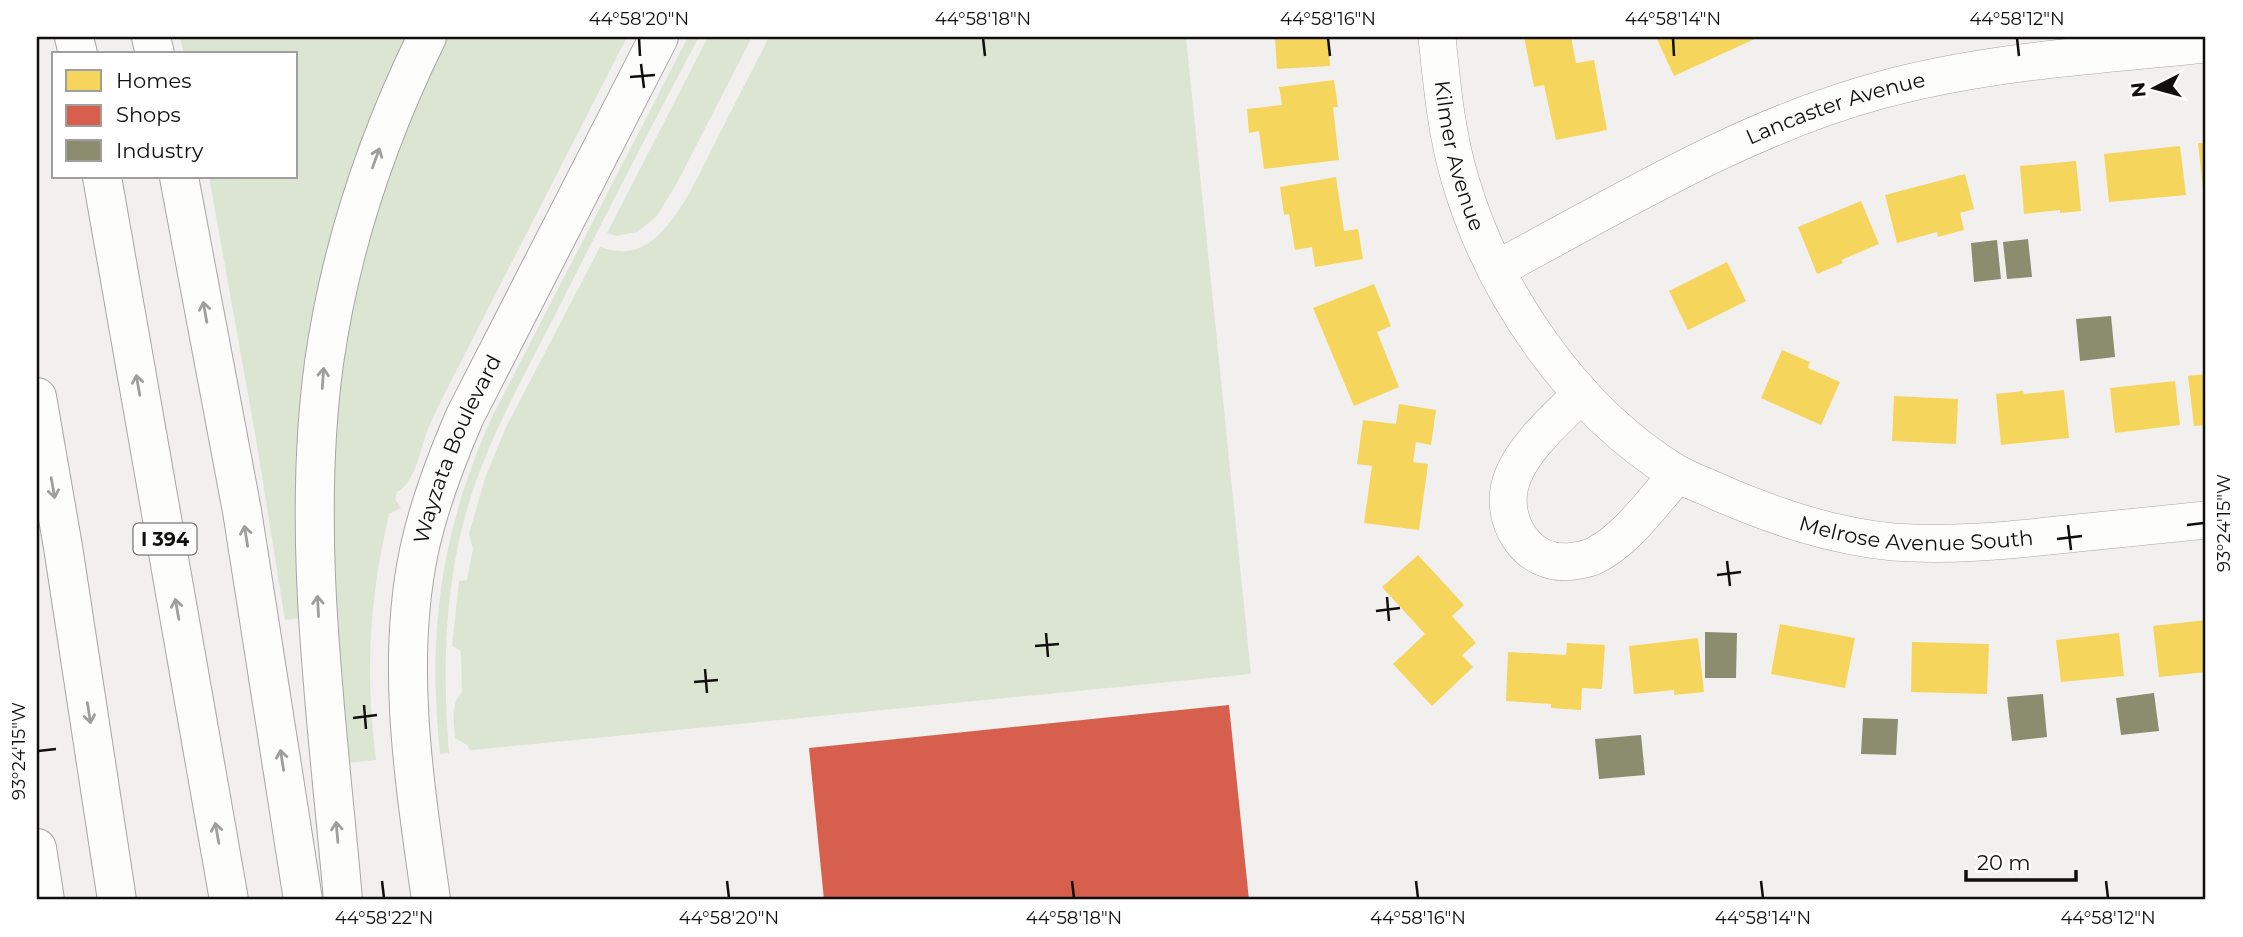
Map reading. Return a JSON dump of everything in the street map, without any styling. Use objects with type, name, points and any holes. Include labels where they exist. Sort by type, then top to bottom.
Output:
[{"type":"main road","points":[[343,900],[319,621],[316,553],[315,491],[324,364],[337,295],[367,183],[388,124],[427,37]]},
{"type":"main road","name":"Wayzata Boulevard","points":[[431,900],[410,715],[407,655],[410,608],[428,515],[465,416],[659,37]]},
{"type":"main road","name":"I 394","points":[[102,178],[229,900]]},
{"type":"main road","points":[[179,178],[242,511],[303,900]]},
{"type":"main road","points":[[37,397],[63,547],[117,900]]},
{"type":"main road","points":[[37,848],[45,900]]},
{"type":"street","name":"Kilmer Avenue","points":[[1437,37],[1442,94],[1460,180],[1497,269]]},
{"type":"street","name":"Lancaster Avenue","points":[[1497,269],[1705,158],[1764,130],[1827,107],[1881,90],[2011,64],[2206,44]]},
{"type":"street","name":"Melrose Avenue South","points":[[1497,269],[1518,309],[1546,352],[1581,394],[1635,444],[1678,474],[1793,522],[1841,534],[1894,542],[2004,541],[2206,520]]},
{"type":"street","points":[[1581,394],[1528,450],[1512,477],[1507,506],[1514,530],[1526,548],[1546,560],[1567,562],[1592,558],[1618,541],[1678,474]]},
{"type":"green space","points":[[180,37],[411,37],[373,118],[303,618],[285,620],[209,178],[298,178],[298,52],[184,52]]},
{"type":"green space","points":[[445,37],[627,37],[438,406],[409,480],[397,492],[395,499],[401,508],[389,514],[373,607],[370,666],[376,760],[344,763],[327,477],[353,281],[404,123]]},
{"type":"green space","points":[[688,37],[699,37],[513,396],[478,476],[461,532],[451,587],[446,642],[449,753],[440,754],[435,665],[437,622],[450,540],[475,457],[493,415]]},
{"type":"green space","points":[[708,37],[752,37],[677,183],[657,216],[637,232],[616,236],[607,233]]},
{"type":"green space","points":[[769,37],[1186,37],[1251,674],[483,749],[470,750],[455,738],[454,708],[462,692],[461,651],[452,646],[459,581],[467,580],[473,549],[469,534],[485,478],[506,427],[600,247],[630,251],[647,244],[670,223],[698,178]]},
{"type":"building: Homes","points":[[1275,37],[1328,37],[1330,66],[1277,69]]},
{"type":"building: Homes","points":[[1524,37],[1571,37],[1576,63],[1594,60],[1607,130],[1556,140],[1544,85],[1534,87]]},
{"type":"building: Homes","points":[[1656,37],[1759,37],[1674,76]]},
{"type":"building: Homes","points":[[1334,80],[1338,107],[1333,107],[1339,160],[1264,169],[1259,131],[1249,133],[1247,109],[1282,105],[1279,87]]},
{"type":"building: Homes","points":[[2198,143],[2206,143],[2206,197],[2204,197]]},
{"type":"building: Homes","points":[[2180,146],[2186,195],[2109,202],[2104,154]]},
{"type":"building: Homes","points":[[2076,161],[2081,211],[2060,213],[2060,210],[2024,214],[2020,166]]},
{"type":"building: Homes","points":[[1965,174],[1974,209],[1960,213],[1964,230],[1938,237],[1937,232],[1897,243],[1885,195]]},
{"type":"building: Homes","points":[[1336,177],[1344,231],[1358,229],[1363,259],[1315,267],[1312,247],[1295,250],[1289,214],[1284,215],[1280,187]]},
{"type":"building: Homes","points":[[1861,201],[1879,244],[1841,260],[1843,263],[1817,274],[1798,227]]},
{"type":"building: Homes","points":[[1727,262],[1746,301],[1688,330],[1669,291]]},
{"type":"building: Homes","points":[[1374,284],[1391,326],[1377,332],[1399,387],[1354,406],[1313,308]]},
{"type":"building: Homes","points":[[1782,350],[1810,362],[1808,368],[1840,382],[1821,425],[1761,398]]},
{"type":"building: Homes","points":[[2206,374],[2206,425],[2194,426],[2188,376]]},
{"type":"building: Homes","points":[[2175,381],[2180,425],[2115,433],[2110,388]]},
{"type":"building: Homes","points":[[2064,390],[2069,438],[2001,445],[1996,394]]},
{"type":"building: Homes","points":[[1894,396],[1958,399],[1956,444],[1892,441]]},
{"type":"building: Homes","points":[[1399,404],[1436,410],[1431,445],[1416,442],[1413,462],[1428,464],[1419,530],[1364,523],[1372,466],[1357,464],[1363,420],[1396,424]]},
{"type":"building: Homes","points":[[1418,555],[1464,605],[1452,616],[1476,643],[1462,655],[1473,667],[1432,706],[1393,664],[1425,634],[1382,587]]},
{"type":"building: Homes","points":[[2206,620],[2206,672],[2159,677],[2153,626]]},
{"type":"building: Homes","points":[[1780,624],[1855,638],[1845,688],[1771,674]]},
{"type":"building: Homes","points":[[2119,633],[2124,676],[2061,682],[2056,640]]},
{"type":"building: Homes","points":[[1698,638],[1704,692],[1674,695],[1674,690],[1634,694],[1629,646]]},
{"type":"building: Homes","points":[[1912,642],[1989,644],[1987,694],[1911,692]]},
{"type":"building: Homes","points":[[1567,643],[1605,645],[1602,689],[1582,688],[1581,710],[1551,708],[1551,704],[1506,701],[1508,652],[1566,655]]},
{"type":"building: Shops","points":[[1229,705],[1249,900],[824,900],[809,748]]},
{"type":"building: Industry","points":[[2028,239],[2032,277],[2007,279],[2003,242]]},
{"type":"building: Industry","points":[[1997,240],[2001,279],[1974,282],[1971,243]]},
{"type":"building: Industry","points":[[2111,316],[2115,357],[2080,361],[2076,319]]},
{"type":"building: Industry","points":[[1705,632],[1737,633],[1736,678],[1705,678]]},
{"type":"building: Industry","points":[[2154,693],[2159,731],[2121,735],[2116,698]]},
{"type":"building: Industry","points":[[2043,694],[2047,737],[2012,741],[2007,697]]},
{"type":"building: Industry","points":[[1863,718],[1898,719],[1896,755],[1861,754]]},
{"type":"building: Industry","points":[[1641,735],[1645,775],[1599,779],[1595,739]]}]
